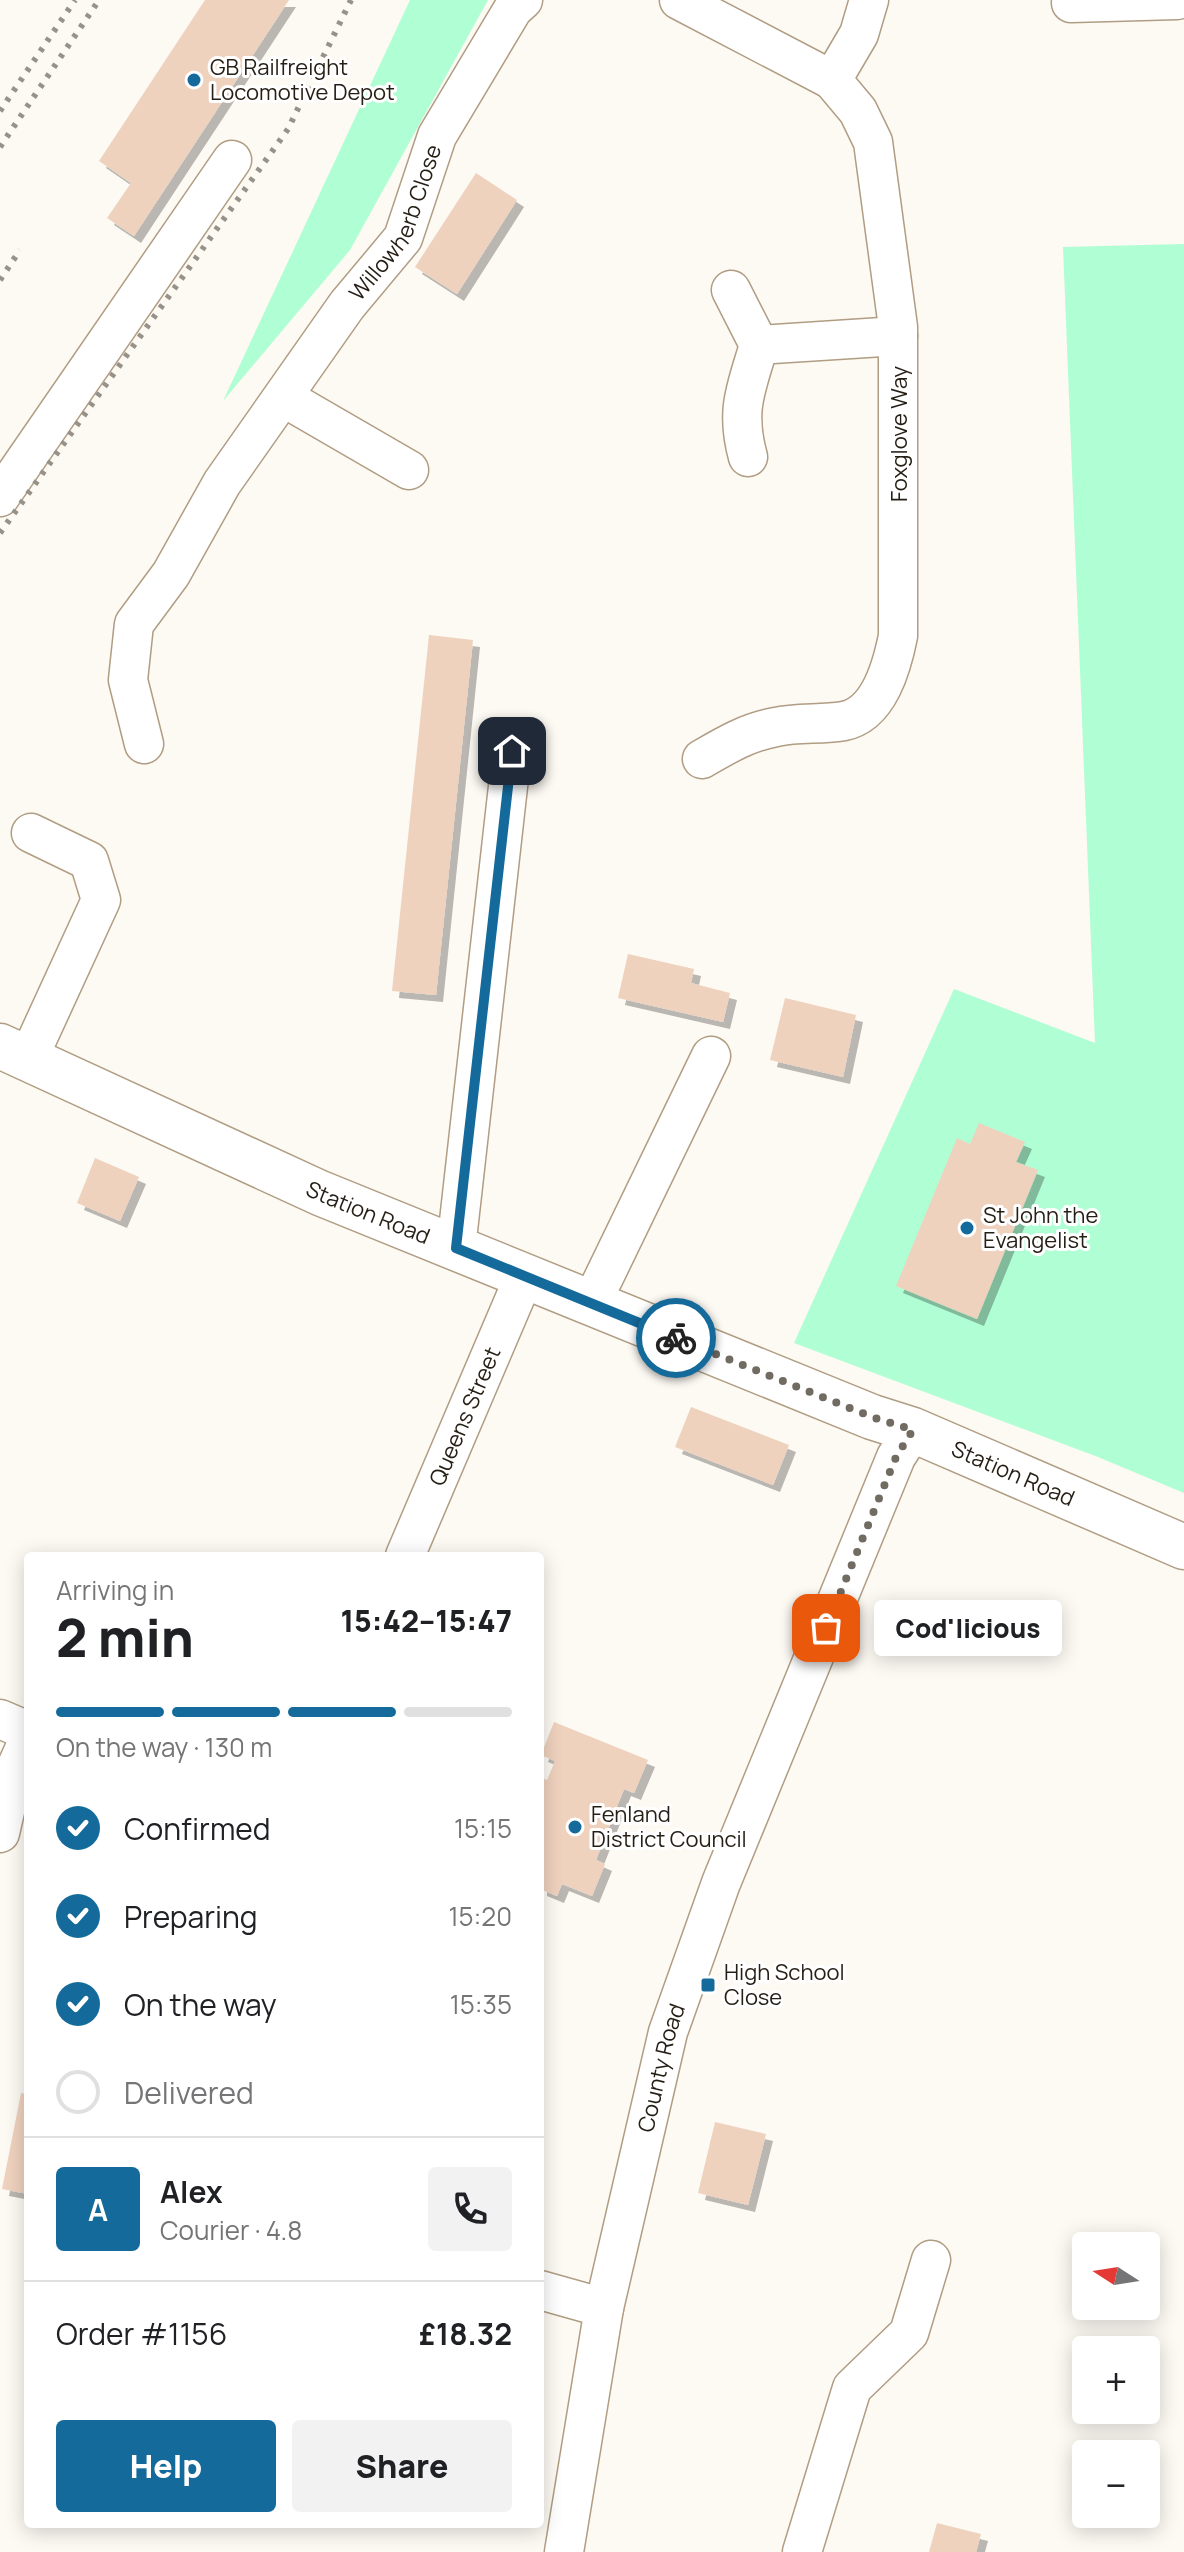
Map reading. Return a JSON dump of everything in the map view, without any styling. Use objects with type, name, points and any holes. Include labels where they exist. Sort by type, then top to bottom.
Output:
[{"type":"main road","name":"Station Road","points":[[14,1052],[320,1193],[872,1417],[913,1430],[1184,1547]]},
{"type":"street","name":"Willowherb Close","points":[[144,744],[128,680],[134,624],[171,574],[222,483],[347,305],[403,238],[437,136],[513,9],[523,0]]},
{"type":"street","points":[[679,0],[832,80],[859,34],[869,0]]},
{"type":"street","points":[[1071,3],[1177,0]]},
{"type":"street","name":"Foxglove Way","points":[[702,759],[739,737],[777,726],[848,720],[871,705],[891,668],[898,636],[898,336],[873,142],[858,111],[832,80]]},
{"type":"street","points":[[0,497],[232,160]]},
{"type":"street","points":[[731,290],[759,345],[740,409],[748,457]]},
{"type":"street","points":[[759,345],[898,336]]},
{"type":"street","points":[[283,397],[409,470]]},
{"type":"street","points":[[456,1248],[512,751]]},
{"type":"street","points":[[14,1052],[101,900],[89,861],[31,833]]},
{"type":"street","points":[[591,1304],[711,1056]]},
{"type":"street","name":"Queens Street","points":[[407,1552],[524,1277]]},
{"type":"street","name":"County Road","points":[[564,2552],[604,2308],[668,2032],[721,1883],[896,1457],[913,1430]]},
{"type":"street","points":[[0,1719],[24,1729]]},
{"type":"street","points":[[0,1833],[14,1772],[24,1750]]},
{"type":"street","points":[[802,2552],[852,2388],[909,2333],[931,2260]]},
{"type":"street","points":[[544,2291],[604,2308]]},
{"type":"green space","points":[[410,0],[488,0],[350,250],[223,401]]},
{"type":"green space","points":[[1184,244],[1184,1493],[1098,1457],[794,1343],[954,989],[1095,1043],[1063,247]]},
{"type":"building","name":"GB Railfreight Locomotive Depot","points":[[205,0],[289,0],[134,236],[107,218],[131,183],[99,161]]},
{"type":"building","points":[[476,173],[517,200],[457,294],[415,267]]},
{"type":"building","points":[[429,635],[473,640],[436,995],[392,991]]},
{"type":"building","points":[[628,954],[694,969],[691,983],[730,993],[723,1022],[618,998]]},
{"type":"building","points":[[785,998],[856,1015],[843,1077],[770,1060]]},
{"type":"building","name":"St John the Evangelist","points":[[979,1123],[1025,1142],[1016,1162],[1038,1170],[977,1319],[896,1286],[957,1138],[970,1144]]},
{"type":"building","points":[[95,1158],[139,1177],[120,1221],[77,1203]]},
{"type":"building","points":[[691,1407],[789,1445],[773,1485],[675,1447]]},
{"type":"building","name":"Fenland District Council","points":[[554,1722],[648,1760],[634,1793],[624,1789],[596,1860],[605,1864],[592,1896],[562,1884],[557,1896],[544,1891],[544,1779],[547,1780],[555,1761],[544,1756],[544,1747]]},
{"type":"building","points":[[21,2093],[24,2093],[24,2193],[2,2189]]},
{"type":"building","points":[[715,2122],[766,2134],[748,2205],[698,2193]]},
{"type":"building","points":[[937,2523],[981,2534],[976,2552],[929,2552]]},
{"type":"railway","points":[[0,111],[75,0]]},
{"type":"railway","points":[[0,147],[99,0]]},
{"type":"railway","points":[[0,533],[288,129],[351,0]]},
{"type":"railway","points":[[0,280],[20,250]]},
{"type":"way so far","points":[[676,1338],[872,1417],[913,1430],[896,1457],[826,1628]]},
{"type":"place","name":"GB Railfreight Locomotive Depot","points":[[194,80]]},
{"type":"place","name":"St John the Evangelist","points":[[967,1228]]},
{"type":"place","name":"Cod'licious","points":[[826,1628]]},
{"type":"place","name":"Fenland District Council","points":[[575,1827]]},
{"type":"place","name":"High School Close","points":[[708,1985]]},
{"type":"route","points":[[512,751],[456,1248],[676,1338]]}]
